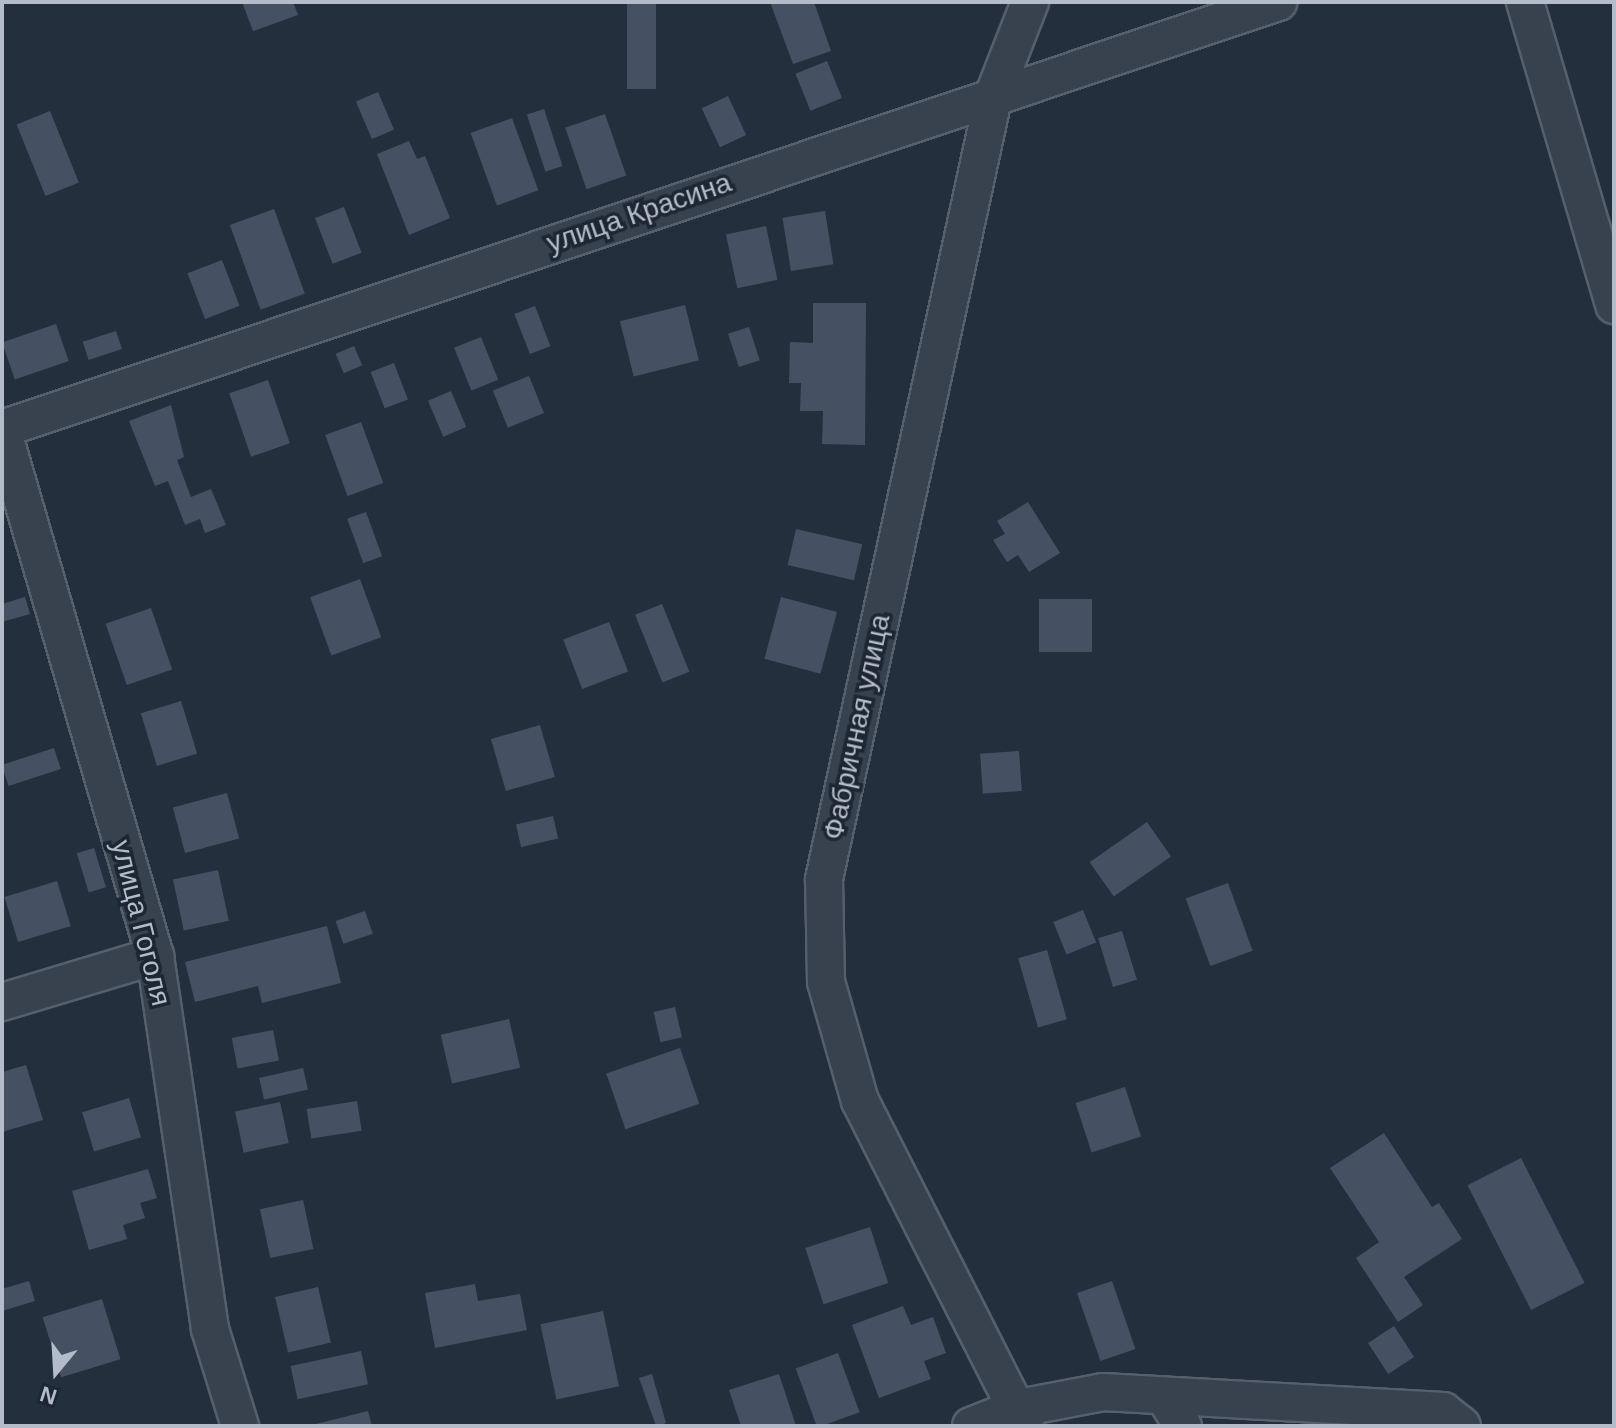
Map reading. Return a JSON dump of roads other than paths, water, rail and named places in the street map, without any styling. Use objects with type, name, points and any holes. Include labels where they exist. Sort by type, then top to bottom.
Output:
[{"type":"street","name":"Фабричная улица","points":[[1020,1418],[860,1101],[826,982],[824,894],[994,94],[1030,2]]},
{"type":"street","name":"улица Красина","points":[[2,429],[994,94],[1278,2]]},
{"type":"street","points":[[1525,2],[1614,305]]},
{"type":"street","name":"улица Гоголя","points":[[2,429],[155,956],[210,1329],[240,1426]]},
{"type":"street","points":[[2,1002],[155,956]]},
{"type":"street","points":[[971,1426],[1020,1418],[1103,1392],[1443,1411],[1462,1426]]},
{"type":"street","points":[[1164,1396],[1183,1426]]}]
